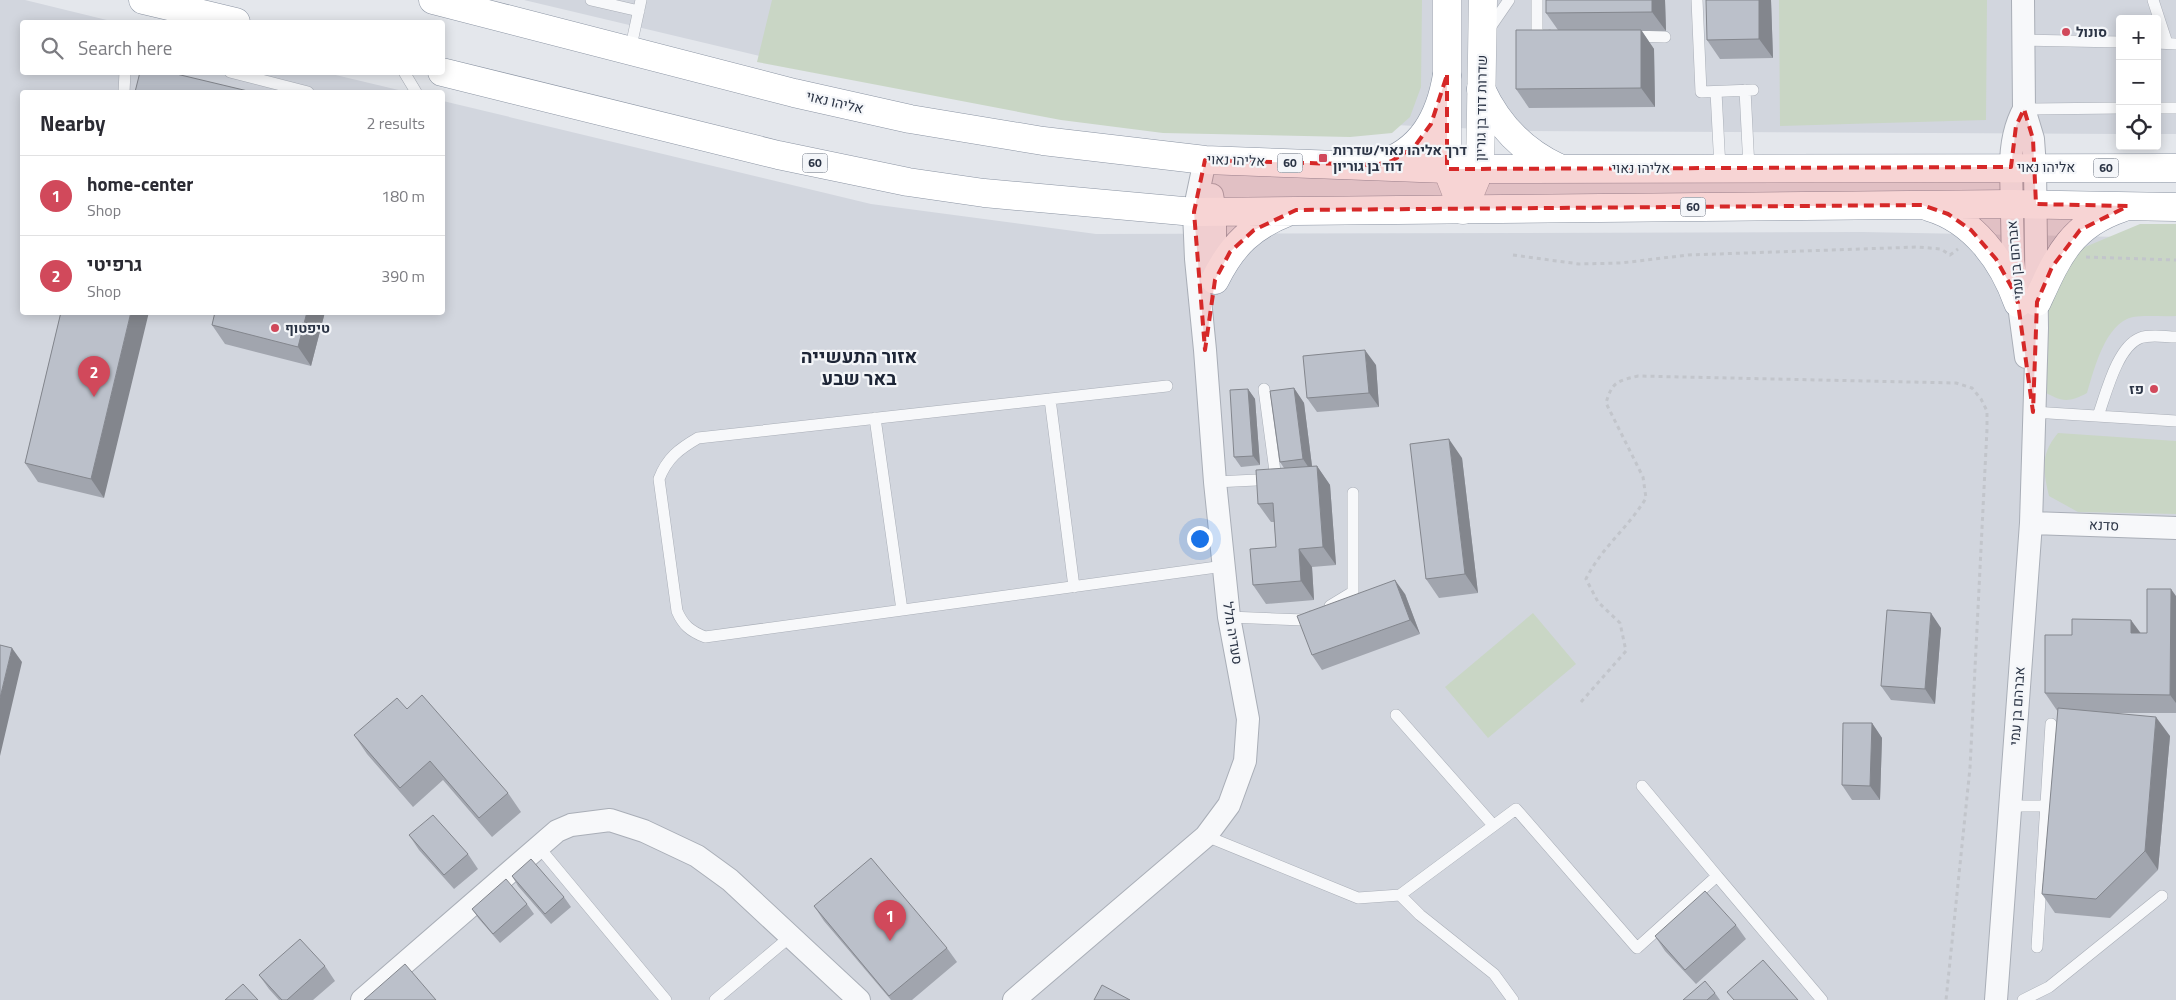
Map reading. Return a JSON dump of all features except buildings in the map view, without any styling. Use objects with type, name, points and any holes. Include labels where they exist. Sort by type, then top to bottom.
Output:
[{"type":"main road","points":[[143,0],[228,20]]},
{"type":"main road","name":"אליהו נאוי","points":[[433,0],[794,93],[910,119],[1043,140],[1205,160],[1447,169],[2176,168]]},
{"type":"main road","points":[[1447,0],[1447,169],[1463,210]]},
{"type":"main road","name":"שדרות דוד בן גוריון","points":[[1463,210],[1480,169],[1483,0]]},
{"type":"main road","name":"60","points":[[445,73],[778,155],[908,182],[984,193],[1204,212],[2024,204],[2176,207]]},
{"type":"main road","points":[[1375,166],[1404,155],[1425,134],[1441,103],[1447,75]]},
{"type":"main road","points":[[1481,89],[1490,108],[1513,136],[1533,153],[1561,169]]},
{"type":"main road","points":[[1922,205],[1948,214],[1977,237],[1996,259],[2028,303],[2070,239],[2103,215],[2128,206]]},
{"type":"main road","points":[[1215,280],[1230,252],[1241,240],[1268,221],[1296,210]]},
{"type":"street","name":"אברהם בן עמי","points":[[1996,1000],[2031,523],[2033,412],[2028,303],[2013,261],[2024,204],[2023,167],[2033,139],[2024,108],[2023,0]]},
{"type":"street","name":"סעדיה מלל","points":[[1014,1000],[1206,836],[1229,805],[1245,761],[1248,719],[1229,617],[1215,482],[1196,259],[1204,212],[1205,160]]},
{"type":"street","name":"סעדיה מלל","points":[[1204,212],[1215,280],[1205,350]]},
{"type":"street","name":"סדנא","points":[[2031,523],[2176,528]]},
{"type":"street","points":[[362,1000],[556,831],[571,825],[610,820],[644,831],[697,856],[730,880],[859,1000]]},
{"type":"lane","points":[[591,0],[640,5],[630,51]]},
{"type":"lane","points":[[1482,39],[1508,0]]},
{"type":"lane","points":[[1537,0],[1537,35],[1557,35]]},
{"type":"lane","points":[[1697,0],[1701,92],[1749,90],[1749,168]]},
{"type":"lane","points":[[2153,0],[2167,43]]},
{"type":"lane","points":[[1616,36],[1665,37]]},
{"type":"lane","points":[[2023,40],[2116,42]]},
{"type":"lane","points":[[124,90],[125,75]]},
{"type":"lane","points":[[242,75],[300,90]]},
{"type":"lane","points":[[406,75],[415,90]]},
{"type":"lane","points":[[1716,92],[1720,168]]},
{"type":"lane","points":[[2024,108],[2116,108]]},
{"type":"lane","points":[[2161,108],[2176,108]]},
{"type":"lane","points":[[2098,416],[2119,360],[2132,342],[2143,337],[2176,337]]},
{"type":"lane","points":[[1167,386],[698,438],[677,450],[664,465],[659,479],[675,601],[682,622],[692,632],[705,637],[1224,566]]},
{"type":"lane","points":[[1215,482],[1276,479],[1264,389]]},
{"type":"lane","points":[[1050,399],[1074,586]]},
{"type":"lane","points":[[2033,412],[2176,421]]},
{"type":"lane","points":[[875,418],[902,610]]},
{"type":"lane","points":[[1229,617],[1304,620],[1353,592],[1354,493]]},
{"type":"lane","points":[[1396,715],[1493,826]]},
{"type":"lane","points":[[2038,947],[2051,724]]},
{"type":"lane","points":[[1642,786],[1822,1000]]},
{"type":"lane","points":[[2009,806],[2046,806]]},
{"type":"lane","points":[[1206,836],[1358,898],[1400,895],[1516,809],[1636,948],[1717,876]]},
{"type":"lane","points":[[538,846],[666,1000]]},
{"type":"lane","points":[[1400,895],[1420,915],[1494,974],[1513,1000]]},
{"type":"lane","points":[[2024,1000],[2049,987],[2162,896]]},
{"type":"lane","points":[[715,1000],[790,936]]},
{"type":"path","points":[[1513,255],[1579,264],[1596,264],[1688,255],[1918,247],[1941,249],[1950,254],[1977,237]]},
{"type":"path","points":[[2061,252],[2093,258],[2176,260]]},
{"type":"path","points":[[1581,702],[1626,651],[1620,623],[1598,602],[1586,579],[1594,562],[1636,515],[1646,498],[1643,477],[1606,403],[1610,388],[1620,380],[1638,376],[1956,383],[1972,388],[1987,411],[1987,429],[1970,768],[1946,1000]]},
{"type":"highlighted area","points":[[1447,75],[1447,169],[2011,167],[2016,126],[2024,109],[2033,139],[2036,204],[2128,206],[2080,230],[2052,267],[2037,302],[2033,412],[2018,303],[2012,288],[1996,259],[1971,230],[1948,214],[1922,205],[1296,210],[1254,230],[1230,252],[1215,280],[1205,350],[1194,212],[1205,160],[1375,165],[1392,161],[1415,146],[1431,124]]},
{"type":"shaded area","points":[[0,0],[25,0],[107,20],[20,20],[20,75],[336,75],[399,90],[20,90],[20,315],[445,315],[445,101],[871,204],[1096,234],[1862,232],[2176,238],[2176,1000],[0,1000]]},
{"type":"shaded area","points":[[524,0],[2176,0],[2176,134],[2161,134],[2161,15],[2116,15],[2116,134],[1521,131],[1082,110],[861,80]]},
{"type":"green space","points":[[772,0],[1422,0],[1421,87],[1410,117],[1392,133],[1350,137],[1163,133],[1061,120],[757,62]]},
{"type":"green space","points":[[1779,0],[1987,0],[1986,120],[1780,126]]},
{"type":"green space","points":[[2140,224],[2176,224],[2176,316],[2143,316],[2123,321],[2115,328],[2102,349],[2087,393],[2069,400],[2053,397],[2041,390],[2048,291],[2070,260],[2085,247]]},
{"type":"green space","points":[[2058,433],[2176,441],[2176,514],[2078,512],[2049,496],[2044,471],[2046,456],[2048,448]]},
{"type":"green space","points":[[1533,613],[1576,664],[1488,738],[1445,687]]},
{"type":"place","name":"סונול","points":[[2066,32]]},
{"type":"place","name":"דרך אליהו נאוי/שדרות דוד בן גוריון","points":[[1323,158]]},
{"type":"place","name":"טיפטוף","points":[[275,328]]},
{"type":"place","name":"פז","points":[[2154,389]]},
{"type":"place","name":"גרפיטי","points":[[94,397]]},
{"type":"place","name":"home-center","points":[[890,941]]},
{"type":"district","name":"אזור התעשייה באר שבע","points":[[859,367]]}]
